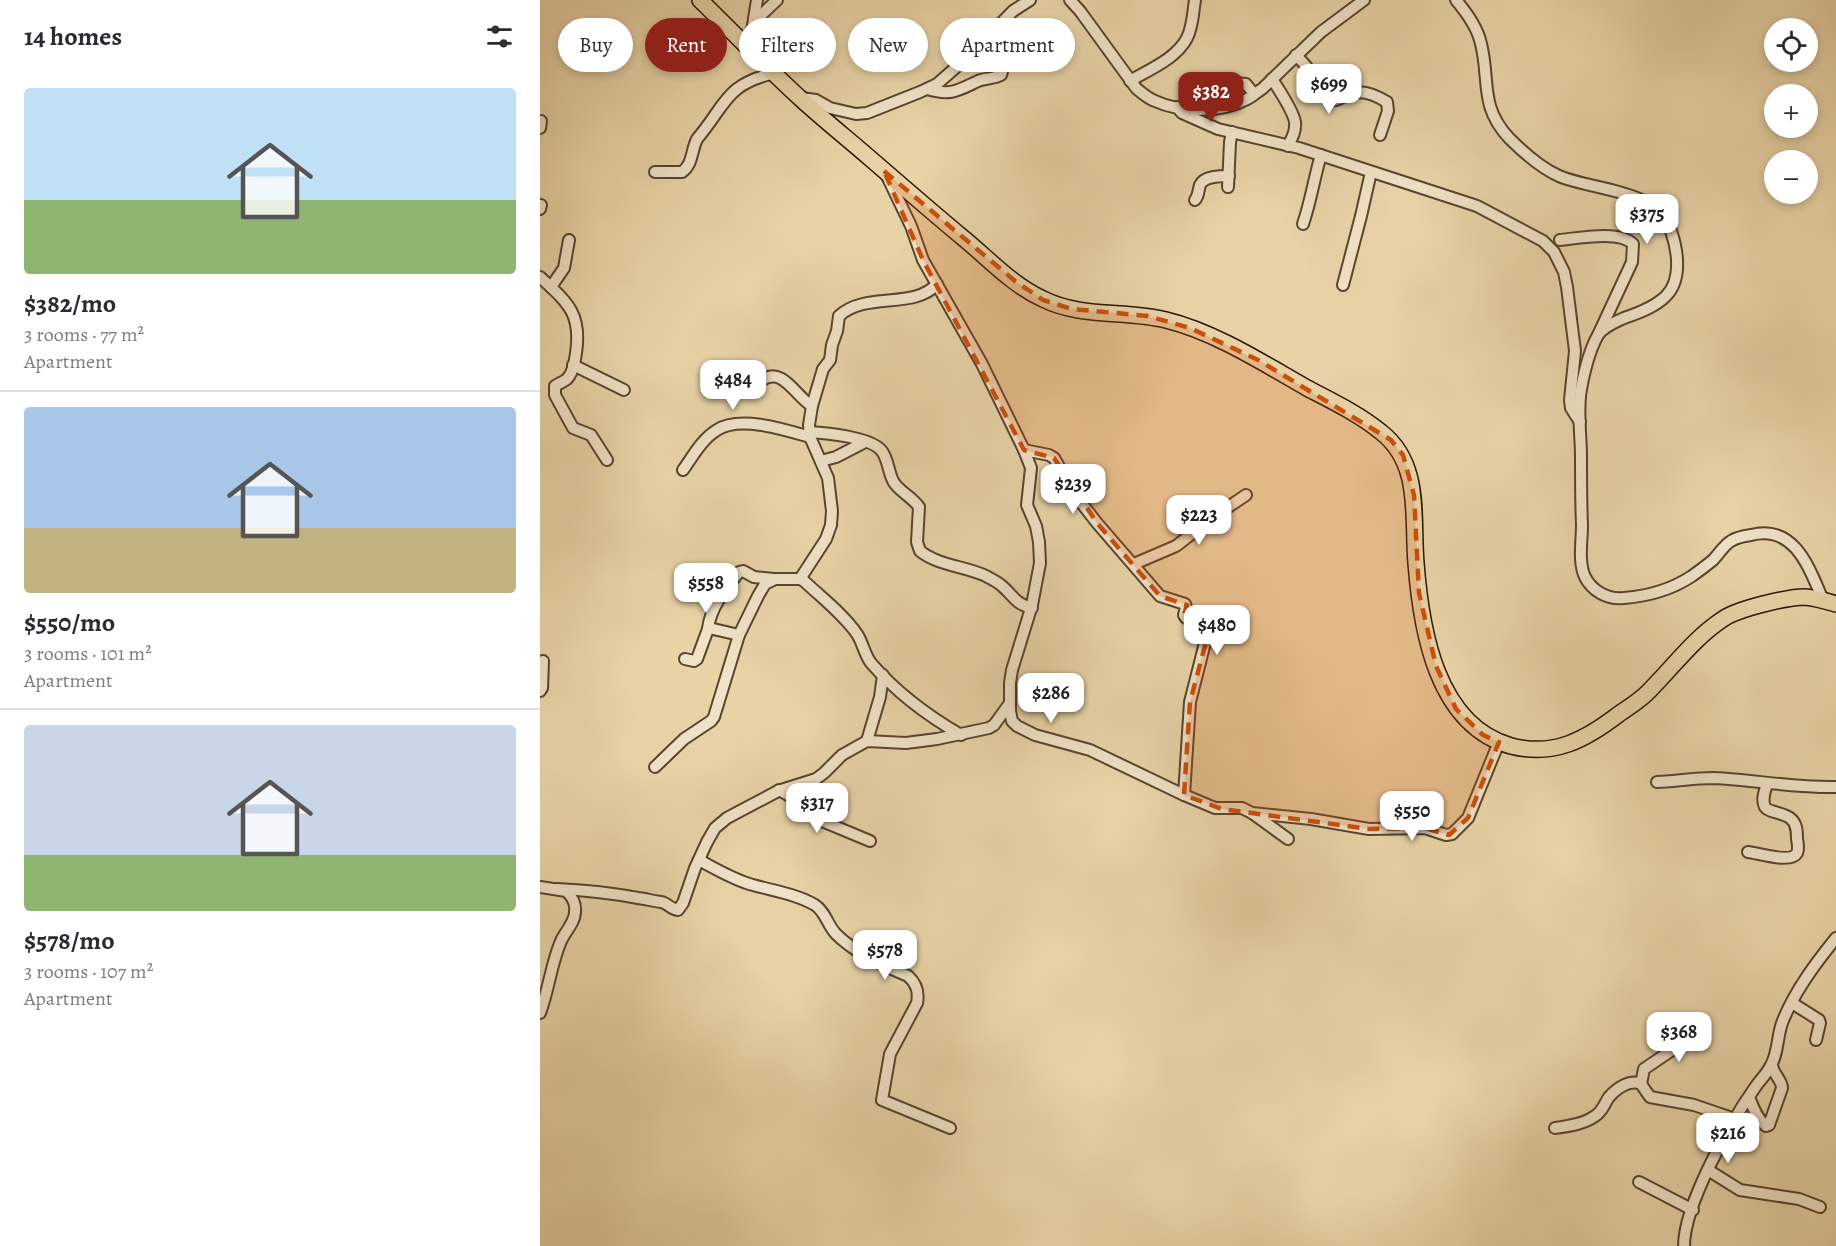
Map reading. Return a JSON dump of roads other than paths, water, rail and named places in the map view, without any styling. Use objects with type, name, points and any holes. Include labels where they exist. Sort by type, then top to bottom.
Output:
[{"type":"highway","points":[[700,0],[739,38]]},
{"type":"highway","points":[[774,73],[884,171],[1015,281],[1043,300],[1072,309],[1148,316],[1191,328],[1223,342],[1311,390],[1378,429],[1391,440],[1402,455],[1414,495],[1415,559],[1419,593],[1426,631],[1436,666],[1456,709],[1483,735],[1499,742],[1530,749],[1548,749],[1584,739],[1647,693],[1700,637],[1727,616],[1791,599],[1806,597],[1830,602]]},
{"type":"street","points":[[754,18],[757,0]]},
{"type":"street","points":[[760,18],[777,0]]},
{"type":"street","points":[[1005,18],[1030,0]]},
{"type":"street","points":[[1070,0],[1080,10],[1130,81],[1146,96],[1177,108],[1206,109],[1241,102],[1254,94],[1321,32],[1364,0]]},
{"type":"street","points":[[1130,81],[1158,65],[1179,49],[1187,38],[1192,24],[1195,0]]},
{"type":"street","points":[[1461,2],[1480,38],[1487,100],[1493,115],[1508,137],[1533,159],[1557,175],[1642,201],[1660,212],[1669,226],[1675,245],[1676,258],[1676,270],[1671,289],[1658,302],[1611,324],[1599,333]]},
{"type":"street","points":[[1296,55],[1311,72],[1328,100],[1336,101],[1350,94],[1361,92],[1387,102],[1388,111],[1380,135]]},
{"type":"street","points":[[800,98],[816,100],[830,108],[856,114],[867,113],[927,89],[951,72]]},
{"type":"street","points":[[927,89],[955,92],[978,81],[1001,75],[1001,72]]},
{"type":"street","points":[[655,172],[686,170],[697,139],[729,96],[750,80],[774,73]]},
{"type":"street","points":[[1272,79],[1295,123],[1293,136],[1288,146]]},
{"type":"street","points":[[1222,82],[1246,84],[1254,94]]},
{"type":"street","points":[[1177,108],[1182,113],[1208,125],[1321,155],[1477,206],[1543,242],[1554,252],[1564,272],[1575,351],[1570,400],[1571,408],[1580,422]]},
{"type":"street","points":[[1195,200],[1198,198],[1201,183],[1204,180],[1217,176],[1228,181],[1232,132]]},
{"type":"street","points":[[1303,224],[1321,155]]},
{"type":"street","points":[[884,171],[911,225],[923,260],[982,364],[1031,468],[1027,505],[1036,526],[1040,563],[1032,608],[1012,670],[1011,718],[1017,726],[1035,735],[1090,750],[1215,808],[1234,807],[1252,813],[1311,819],[1369,829],[1425,828],[1446,835],[1452,834],[1468,818],[1499,742]]},
{"type":"street","points":[[1344,285],[1371,172]]},
{"type":"street","points":[[1560,240],[1619,236],[1633,244],[1632,262],[1599,333],[1586,367],[1580,392],[1581,562],[1586,580],[1595,590],[1614,599],[1654,594],[1692,576],[1712,561],[1734,539],[1774,532],[1785,537],[1802,557],[1830,602]]},
{"type":"street","points":[[551,287],[564,268],[569,240]]},
{"type":"street","points":[[540,276],[568,305],[576,322],[577,343],[573,365],[566,380],[555,386],[555,395],[573,429],[591,435],[607,460]]},
{"type":"street","points":[[800,579],[826,538],[831,525],[829,485],[810,434],[812,406],[823,369],[830,360],[839,316],[859,305],[927,293],[937,284]]},
{"type":"street","points":[[573,365],[624,390]]},
{"type":"street","points":[[762,380],[771,376],[783,379],[812,406]]},
{"type":"street","points":[[683,470],[700,446],[716,430],[727,426],[761,424],[810,434],[846,436],[876,446],[882,451],[894,482],[918,507],[920,512],[917,542],[920,551],[943,562],[986,576],[1001,585],[1018,603],[1032,608]]},
{"type":"street","points":[[821,461],[836,457],[865,442]]},
{"type":"street","points":[[1024,450],[1054,458],[1076,496],[1108,537],[1160,596],[1185,604],[1186,618],[1209,628],[1190,702],[1184,795]]},
{"type":"street","points":[[1134,564],[1176,546],[1246,495]]},
{"type":"street","points":[[685,659],[694,661],[697,659],[710,617],[721,596],[739,572],[743,571],[754,577],[800,579],[848,622],[861,640],[870,661],[883,675],[934,719],[962,735]]},
{"type":"street","points":[[655,767],[684,740],[714,717],[739,635],[765,584],[775,579]]},
{"type":"street","points":[[708,629],[739,635]]},
{"type":"street","points":[[540,691],[543,661]]},
{"type":"street","points":[[867,741],[880,697],[883,675]]},
{"type":"street","points":[[540,887],[584,890],[638,898],[663,902],[675,910],[679,909],[699,860],[720,822],[779,790],[816,779],[842,755],[867,741],[906,743],[962,735],[992,727],[1010,703]]},
{"type":"street","points":[[1658,782],[1699,778],[1817,788],[1836,787]]},
{"type":"street","points":[[1748,852],[1791,858],[1796,855],[1798,849],[1792,819],[1765,807],[1763,795],[1767,784]]},
{"type":"street","points":[[779,790],[807,806],[828,824],[870,841]]},
{"type":"street","points":[[1252,813],[1288,839]]},
{"type":"street","points":[[699,860],[752,885],[784,892],[814,904],[822,911],[839,937],[860,953],[908,976],[913,981],[918,995],[916,1003],[890,1054],[882,1100],[950,1128]]},
{"type":"street","points":[[540,1013],[554,959],[575,915],[569,894],[557,889]]},
{"type":"street","points":[[1684,1246],[1684,1234],[1708,1170],[1735,1119],[1772,1065],[1781,1026],[1804,981],[1836,938]]},
{"type":"street","points":[[1792,1003],[1819,1020],[1816,1040]]},
{"type":"street","points":[[1641,1084],[1644,1069],[1678,1046],[1694,1030]]},
{"type":"street","points":[[1749,1097],[1762,1124],[1769,1125],[1782,1086],[1774,1074],[1772,1065]]},
{"type":"street","points":[[1555,1128],[1573,1125],[1592,1118],[1600,1112],[1608,1098],[1624,1086],[1634,1082],[1641,1084],[1650,1097],[1694,1106],[1735,1119]]},
{"type":"street","points":[[1708,1170],[1740,1190],[1799,1199],[1820,1206]]},
{"type":"street","points":[[1639,1182],[1692,1210]]}]
